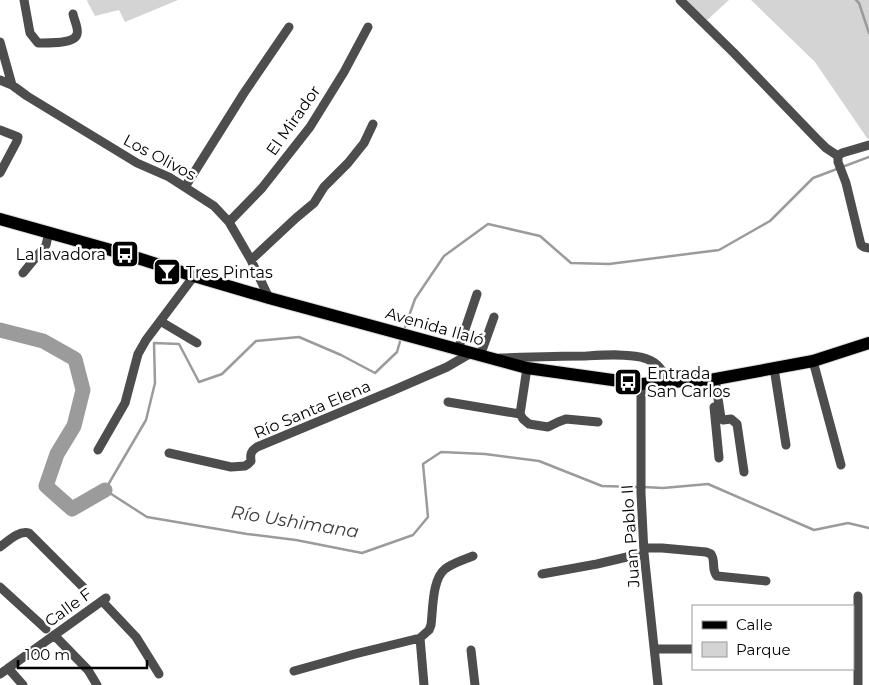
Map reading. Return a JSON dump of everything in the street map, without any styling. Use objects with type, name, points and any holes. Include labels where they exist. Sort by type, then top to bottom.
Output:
[{"type":"main road","name":"Avenida Ilaló","points":[[0,219],[269,298],[527,368],[641,384],[712,379],[813,360],[869,343]]},
{"type":"street","points":[[24,0],[30,33],[38,43],[73,40],[78,32],[73,14]]},
{"type":"street","points":[[680,0],[734,53],[816,139],[838,159],[861,244],[869,248]]},
{"type":"street","points":[[185,187],[244,93],[290,27]]},
{"type":"street","name":"El Mirador","points":[[229,222],[262,188],[310,127],[344,72],[368,27]]},
{"type":"street","points":[[0,42],[12,85]]},
{"type":"street","name":"Los Olivos","points":[[0,80],[12,85],[137,163],[169,177],[214,206],[229,222],[251,260],[269,298]]},
{"type":"street","points":[[251,260],[314,203],[324,187],[348,163],[364,143],[373,124]]},
{"type":"street","points":[[0,130],[18,137],[0,173]]},
{"type":"street","points":[[838,159],[842,153],[869,145]]},
{"type":"street","points":[[23,273],[46,244],[49,232]]},
{"type":"street","points":[[98,450],[125,403],[138,354],[194,276]]},
{"type":"street","points":[[474,354],[476,294]]},
{"type":"street","points":[[474,354],[494,318]]},
{"type":"street","points":[[160,321],[197,343]]},
{"type":"street","points":[[474,354],[621,355],[646,359],[661,369],[666,376],[667,382]]},
{"type":"street","name":"Río Santa Elena","points":[[169,453],[231,467],[244,466],[251,461],[250,455],[256,447],[403,387],[474,354]]},
{"type":"street","points":[[813,360],[841,465]]},
{"type":"street","points":[[527,368],[520,414],[528,424],[548,427],[566,420],[598,422]]},
{"type":"street","points":[[774,368],[786,445]]},
{"type":"street","points":[[712,379],[719,458]]},
{"type":"street","points":[[712,379],[721,418],[723,420],[731,419],[737,424],[744,472]]},
{"type":"street","name":"Juan Pablo II","points":[[641,384],[641,493],[644,550],[658,685]]},
{"type":"street","points":[[448,402],[520,414]]},
{"type":"street","points":[[0,547],[20,533],[29,533],[83,587]]},
{"type":"street","points":[[542,574],[597,564],[644,550],[662,548],[711,554],[714,572],[717,576],[766,581]]},
{"type":"street","points":[[294,671],[420,638],[432,626],[436,582],[440,574],[445,568],[473,556]]},
{"type":"street","points":[[0,587],[46,629]]},
{"type":"street","points":[[858,596],[858,685]]},
{"type":"street","name":"Calle F","points":[[4,671],[104,600],[136,638],[159,674]]},
{"type":"street","points":[[54,635],[88,670],[97,685]]},
{"type":"street","points":[[420,638],[424,685]]},
{"type":"street","points":[[655,649],[692,648]]},
{"type":"street","points":[[471,650],[475,685]]},
{"type":"street","points":[[4,671],[23,685]]},
{"type":"green space","points":[[87,0],[178,0],[125,22],[119,10],[95,16]]},
{"type":"green space","points":[[684,0],[729,0],[707,20]]},
{"type":"green space","points":[[751,0],[869,0],[869,139],[815,62]]},
{"type":"waterway","points":[[856,0],[859,3],[869,33]]},
{"type":"waterway","points":[[404,330],[415,299],[444,256],[488,224],[540,236],[571,263],[609,264],[719,250],[770,221],[813,178],[869,157]]},
{"type":"waterway","name":"Río Ushimana","points":[[0,330],[43,341],[75,359],[83,390],[74,426],[57,454],[46,486],[72,509],[105,490]]},
{"type":"waterway","name":"Río Ushimana","points":[[401,338],[397,352],[375,373],[341,355],[299,337],[256,341],[222,374],[199,382],[179,344],[154,343],[155,383],[146,420],[105,490],[147,517],[247,534],[296,540],[362,553],[413,535],[428,517],[423,464],[441,452],[485,454],[539,461],[602,486],[638,487]]},
{"type":"waterway","name":"Río Ushimana","points":[[644,487],[663,488],[708,484],[814,530],[848,523],[869,528]]},
{"type":"place","name":"La lavadora","points":[[125,254]]},
{"type":"place","name":"Tres Pintas","points":[[167,272]]},
{"type":"place","name":"Entrada San Carlos","points":[[628,382]]}]
